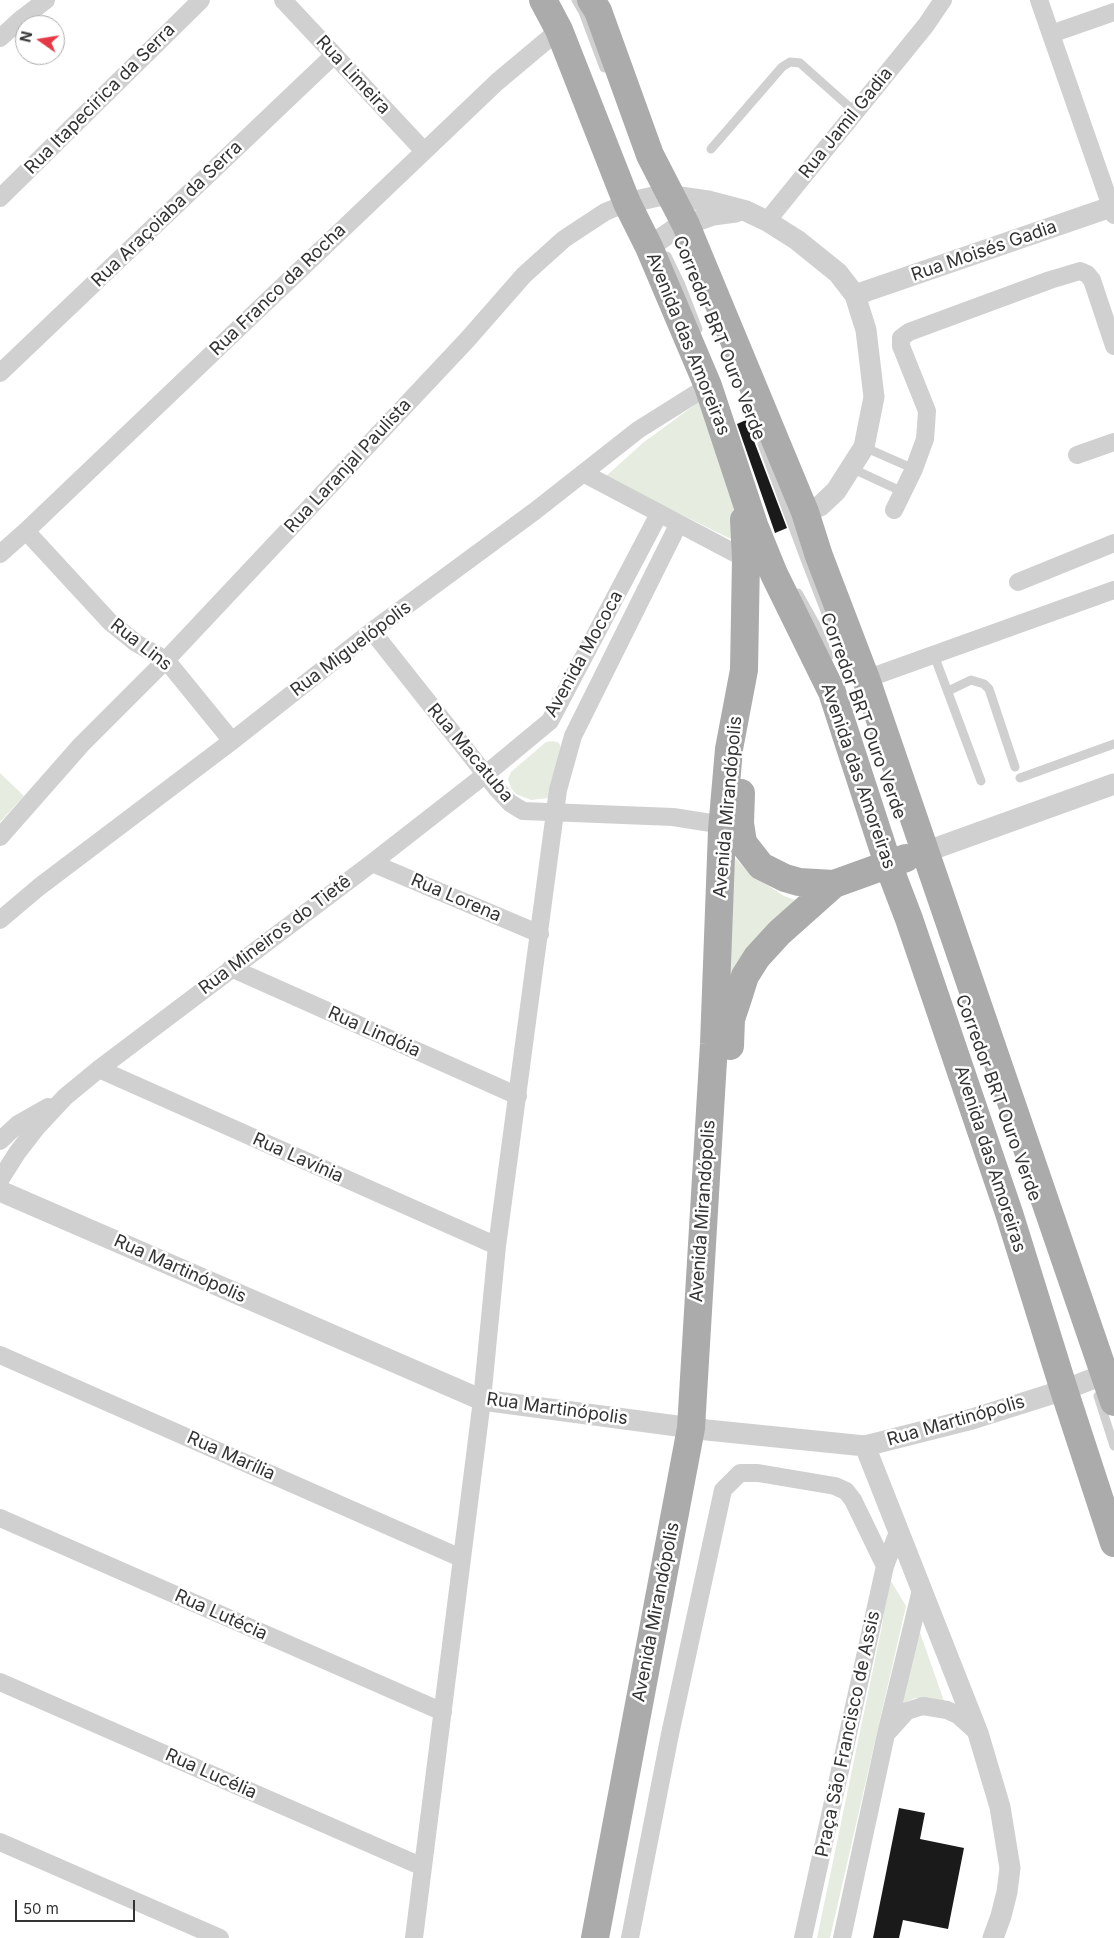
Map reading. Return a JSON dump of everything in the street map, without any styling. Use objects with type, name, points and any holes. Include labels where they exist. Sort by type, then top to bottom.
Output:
[{"type":"main road","name":"Avenida das Amoreiras","points":[[544,0],[659,216],[805,512],[819,556],[866,679],[906,858],[909,920],[1009,1213],[1086,1380],[1114,1402]]},
{"type":"main road","name":"Avenida das Amoreiras","points":[[592,0],[598,11],[650,155],[659,216],[742,475],[754,525],[774,574],[832,692],[906,858],[1086,1380],[1114,1543]]},
{"type":"main road","name":"Avenida Mirandópolis","points":[[595,1938],[699,1429],[713,1054],[733,837],[729,749],[744,670],[746,559],[742,475]]},
{"type":"main road","points":[[733,837],[761,866],[785,878],[799,882],[834,884],[906,858]]},
{"type":"main road","name":"Avenida Mirandópolis","points":[[611,1938],[699,1429],[732,1019],[745,976],[757,957],[779,932],[834,884]]},
{"type":"street","points":[[0,38],[46,0]]},
{"type":"street","name":"Rua Itapecirica da Serra","points":[[0,198],[201,0]]},
{"type":"street","name":"Rua Limeira","points":[[283,0],[424,151]]},
{"type":"street","name":"Rua Jamil Gadia","points":[[926,25],[934,0]]},
{"type":"street","name":"Rua Jamil Gadia","points":[[767,221],[926,25],[943,0]]},
{"type":"street","points":[[1039,0],[1113,209]]},
{"type":"street","points":[[1050,34],[1114,12]]},
{"type":"street","name":"Rua Franco da Rocha","points":[[0,554],[497,82],[559,30]]},
{"type":"street","name":"Rua Araçoiaba da Serra","points":[[0,373],[334,54]]},
{"type":"street","name":"Rua Laranjal Paulista","points":[[659,216],[708,201],[746,212],[767,221],[797,240],[838,273],[855,295],[866,330],[874,397],[864,447],[836,491],[820,506],[805,512]]},
{"type":"street","name":"Rua Moisés Gadia","points":[[855,295],[1113,209]]},
{"type":"street","name":"Rua Laranjal Paulista","points":[[0,837],[81,745],[166,660],[467,340],[524,275],[564,239],[605,212],[659,216],[746,212]]},
{"type":"street","points":[[894,510],[914,469],[925,439],[926,411],[901,346],[901,338],[909,332],[1050,280],[1080,271],[1087,274],[1092,280],[1114,346]]},
{"type":"street","name":"Rua Miguelópolis","points":[[0,920],[39,887],[232,741],[372,631],[535,511],[638,430],[712,382]]},
{"type":"street","points":[[1078,455],[1114,442]]},
{"type":"street","points":[[583,473],[746,559]]},
{"type":"street","name":"Avenida Mococa","points":[[486,774],[550,721],[659,514]]},
{"type":"street","name":"Avenida Mococa","points":[[414,1938],[482,1400],[497,1246],[555,813],[566,757],[573,736],[678,524]]},
{"type":"street","name":"Rua Lins","points":[[26,531],[110,622],[136,643],[166,660],[232,741]]},
{"type":"street","points":[[1018,582],[1114,543]]},
{"type":"street","points":[[866,679],[1114,590]]},
{"type":"street","name":"Rua Macatuba","points":[[372,631],[510,803],[523,812],[673,817],[711,823],[733,837]]},
{"type":"street","points":[[550,721],[573,736]]},
{"type":"street","name":"Rua Mineiros do Tietê","points":[[0,1180],[17,1153],[37,1127],[65,1097],[99,1069],[372,863],[486,774]]},
{"type":"street","points":[[906,858],[1114,784]]},
{"type":"street","name":"Rua Lorena","points":[[372,863],[540,934]]},
{"type":"street","name":"Rua Lindóia","points":[[231,968],[518,1096]]},
{"type":"street","name":"Rua Lavínia","points":[[99,1069],[497,1246]]},
{"type":"street","name":"Rua Mineiros do Tietê","points":[[0,1140],[18,1124],[65,1097]]},
{"type":"street","name":"Rua Martinópolis","points":[[0,1191],[482,1400],[699,1429],[865,1446],[972,1419],[1086,1380]]},
{"type":"street","name":"Rua Marília","points":[[0,1355],[461,1558]]},
{"type":"street","points":[[865,1446],[978,1733],[1000,1807],[1010,1868],[1008,1892],[993,1938]]},
{"type":"street","points":[[630,1938],[670,1734],[723,1490],[740,1473],[758,1473],[835,1486],[846,1492],[853,1500],[885,1566]]},
{"type":"street","name":"Rua Lutécia","points":[[0,1518],[443,1712]]},
{"type":"street","name":"Praça São Francisco de Assis","points":[[804,1938],[885,1566],[898,1532]]},
{"type":"street","name":"Praça São Francisco de Assis","points":[[842,1938],[886,1734],[921,1590]]},
{"type":"street","name":"Rua Lucélia","points":[[0,1682],[423,1867]]},
{"type":"street","points":[[886,1734],[907,1711],[923,1706],[947,1710],[958,1715],[978,1733]]},
{"type":"street","points":[[0,1842],[220,1938]]},
{"type":"lane","points":[[576,0],[583,12],[607,75]]},
{"type":"lane","points":[[711,149],[782,67],[790,62],[800,63],[855,112]]},
{"type":"lane","name":"Corredor BRT Ouro Verde","points":[[592,88],[618,160],[659,216],[681,285],[702,341]]},
{"type":"lane","points":[[637,146],[644,164]]},
{"type":"lane","name":"Corredor BRT Ouro Verde","points":[[688,255],[714,317]]},
{"type":"lane","name":"Corredor BRT Ouro Verde","points":[[759,435],[834,633]]},
{"type":"lane","points":[[864,447],[914,469]]},
{"type":"lane","points":[[851,468],[903,492]]},
{"type":"lane","name":"Corredor BRT Ouro Verde","points":[[793,584],[816,625],[833,665]]},
{"type":"lane","points":[[936,654],[981,781]]},
{"type":"lane","points":[[950,690],[971,680],[984,684],[989,689],[1015,767]]},
{"type":"lane","points":[[1020,778],[1114,744]]},
{"type":"lane","name":"Corredor BRT Ouro Verde","points":[[910,895],[966,1056]]},
{"type":"lane","name":"Corredor BRT Ouro Verde","points":[[1039,1212],[1054,1257]]},
{"type":"lane","points":[[1086,1380],[1114,1446]]},
{"type":"shaded area","points":[[700,401],[734,468],[739,543],[605,477],[644,442]]},
{"type":"shaded area","points":[[553,741],[559,743],[562,750],[553,793],[548,798],[531,800],[516,794],[511,788],[508,779],[511,772],[546,742]]},
{"type":"shaded area","points":[[0,773],[24,796],[0,822]]},
{"type":"shaded area","points":[[735,858],[749,873],[784,896],[795,900],[751,947],[726,982]]},
{"type":"shaded area","points":[[888,1576],[906,1606],[830,1938],[817,1938],[882,1626]]},
{"type":"shaded area","points":[[917,1624],[945,1704],[915,1698],[906,1702],[899,1710]]},
{"type":"building","points":[[746,420],[787,528],[775,533],[737,424]]},
{"type":"building","points":[[899,1808],[925,1813],[920,1839],[964,1848],[948,1929],[903,1920],[899,1938],[873,1938]]}]
